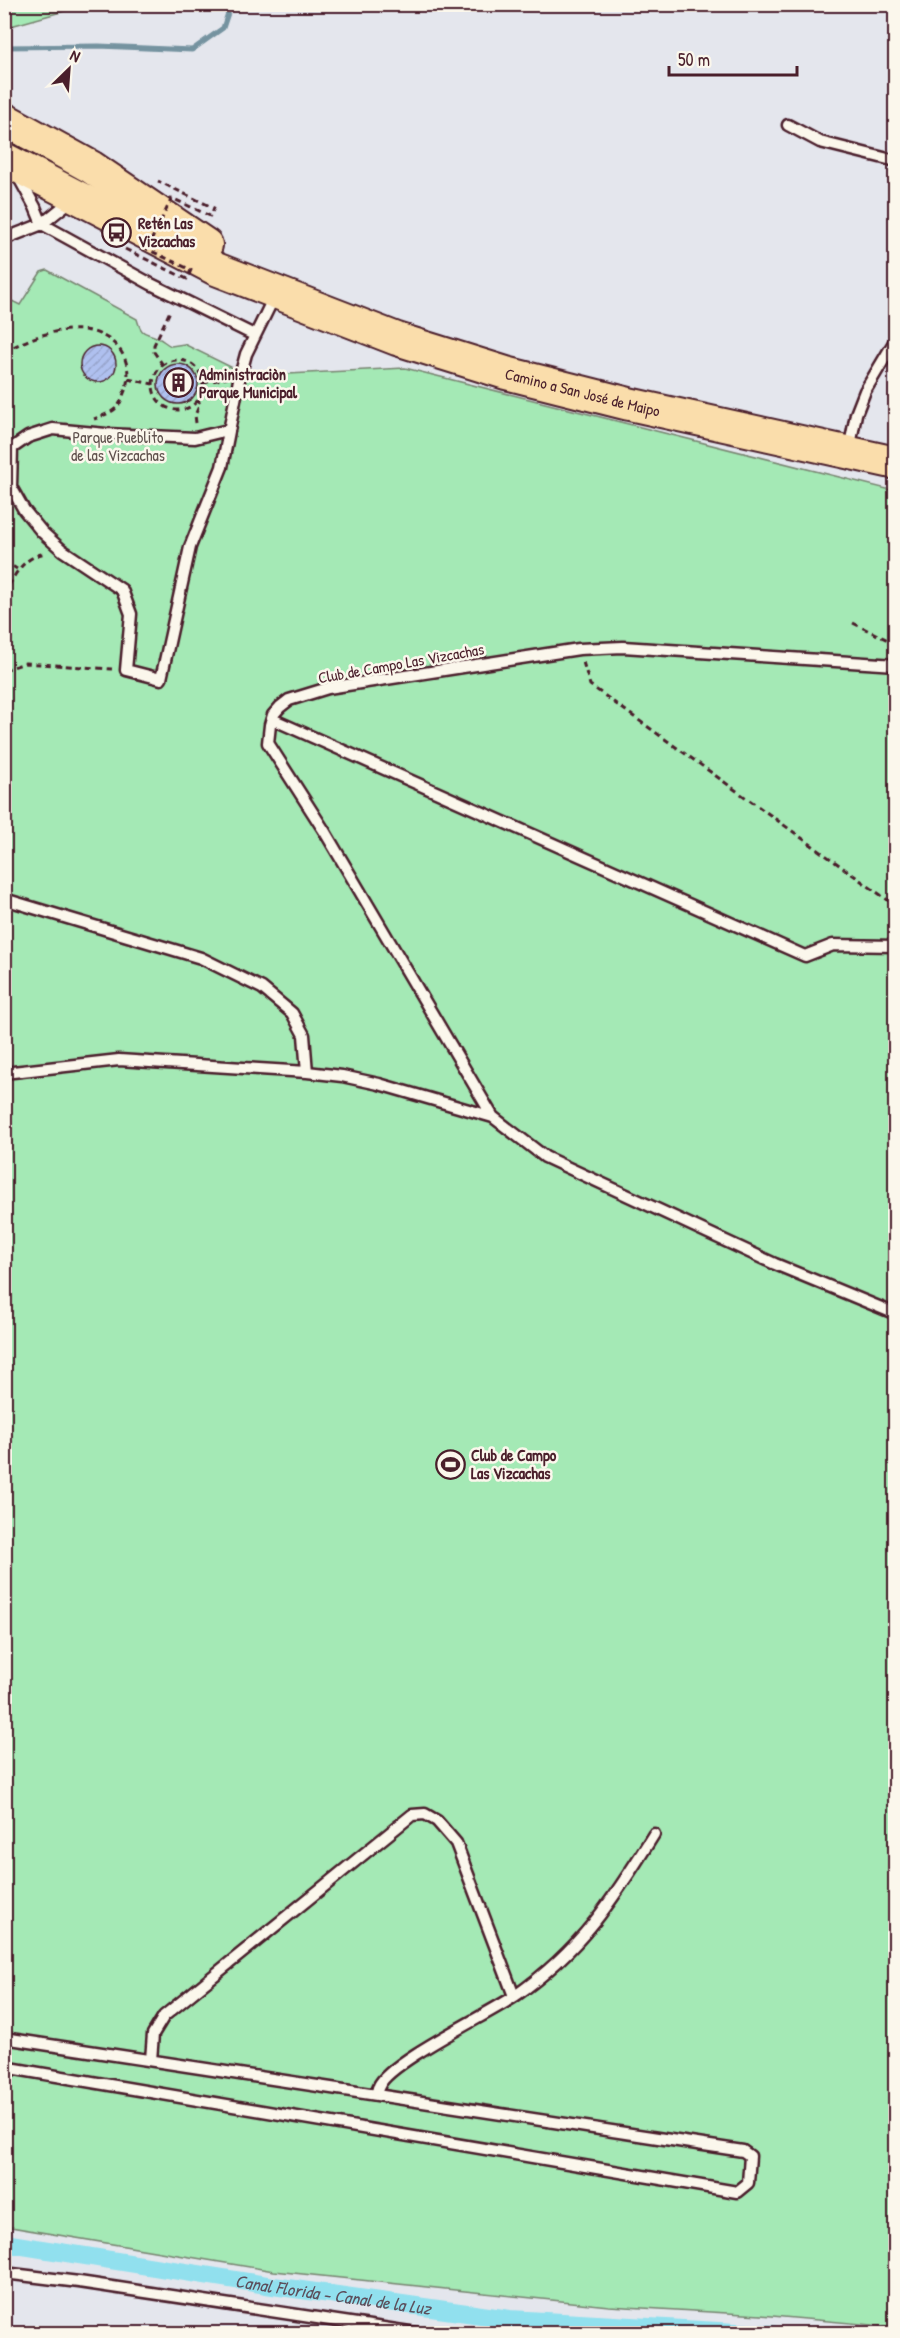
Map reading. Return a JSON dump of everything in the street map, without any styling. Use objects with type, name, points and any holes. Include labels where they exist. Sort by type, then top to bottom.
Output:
[{"type":"main road","name":"Camino a San José de Maipo","points":[[4,119],[84,181],[216,269],[397,339],[506,373],[629,404],[896,463]]},
{"type":"main road","name":"Camino a San José de Maipo","points":[[5,159],[84,181]]},
{"type":"lane","points":[[788,125],[820,142],[896,160]]},
{"type":"lane","points":[[5,159],[28,192],[42,224],[177,297],[254,335]]},
{"type":"lane","points":[[4,239],[42,224],[84,181]]},
{"type":"lane","points":[[228,429],[199,437],[106,434],[53,429],[28,437],[8,447],[11,488],[24,510],[42,532],[62,550],[122,590],[131,614],[126,670],[161,679],[190,547],[222,467],[239,380],[254,335],[277,291]]},
{"type":"lane","points":[[849,453],[856,414],[865,391],[896,339]]},
{"type":"lane","name":"Club de Campo Las Vizcachas","points":[[272,719],[280,707],[289,700],[328,688],[579,649],[623,647],[896,665]]},
{"type":"lane","points":[[493,1118],[325,832],[268,743],[272,719],[805,956],[833,945],[896,946]]},
{"type":"lane","points":[[4,898],[201,958],[262,988],[292,1013],[304,1035],[307,1072]]},
{"type":"lane","points":[[4,1074],[119,1060],[307,1072],[342,1076],[379,1084],[493,1118],[545,1157],[775,1264],[896,1314]]},
{"type":"lane","points":[[151,2060],[153,2034],[164,2016],[412,1815],[425,1814],[437,1821],[456,1844],[514,1996]]},
{"type":"lane","points":[[377,2095],[379,2085],[395,2069],[442,2038],[514,1996],[560,1962],[590,1929],[616,1894],[654,1834]]},
{"type":"lane","points":[[4,2038],[743,2151],[750,2156],[748,2183],[737,2192],[4,2067]]},
{"type":"lane","points":[[4,2273],[79,2282],[423,2334]]},
{"type":"path","points":[[125,249],[187,279],[191,270],[147,249],[172,198],[210,216],[214,208],[158,181]]},
{"type":"path","points":[[163,365],[154,352],[154,345],[177,297]]},
{"type":"path","points":[[4,352],[25,340],[55,331],[85,330],[105,337],[122,350],[127,360],[128,379],[118,407],[108,414],[90,420]]},
{"type":"path","points":[[177,360],[192,364],[201,376],[203,391],[198,400],[189,408],[182,410],[167,408],[156,398],[153,384],[158,370],[163,365],[177,360]]},
{"type":"path","points":[[203,383],[224,378],[239,380]]},
{"type":"path","points":[[128,379],[153,384]]},
{"type":"path","points":[[198,400],[200,404],[195,418],[199,437]]},
{"type":"path","points":[[4,595],[17,569],[36,555],[62,550]]},
{"type":"path","points":[[4,561],[17,569]]},
{"type":"path","points":[[853,623],[896,644]]},
{"type":"path","points":[[579,649],[590,685],[896,906]]},
{"type":"path","points":[[4,670],[25,663],[126,670]]},
{"type":"green space","points":[[12,4],[86,5],[11,26]]},
{"type":"green space","name":"Club de Campo Las Vizcachas","points":[[47,270],[137,319],[144,333],[171,346],[184,344],[249,376],[405,368],[895,491],[895,2327],[761,2315],[609,2306],[274,2271],[5,2226],[4,297],[20,305],[41,272]]},
{"type":"building","points":[[98,346],[111,351],[116,364],[111,377],[98,382],[85,377],[80,364],[85,351]]},
{"type":"building","name":"Administraciòn Parque Municipal","points":[[178,364],[186,365],[192,370],[197,376],[197,392],[192,398],[186,403],[178,404],[170,403],[164,398],[159,392],[158,384],[159,376],[164,370],[170,365]]},
{"type":"waterway","points":[[4,47],[99,46],[192,50],[223,28],[231,4]]},
{"type":"waterway","name":"Canal Florida - Canal de la Luz","points":[[4,2243],[273,2286],[510,2319],[772,2334]]},
{"type":"place","name":"Retén Las Vizcachas","points":[[117,232]]},
{"type":"place","name":"Administraciòn Parque Municipal","points":[[178,383]]},
{"type":"place","name":"Club de Campo Las Vizcachas","points":[[450,1464]]},
{"type":"park label","name":"Parque Pueblito de las Vizcachas","points":[[118,446]]}]
